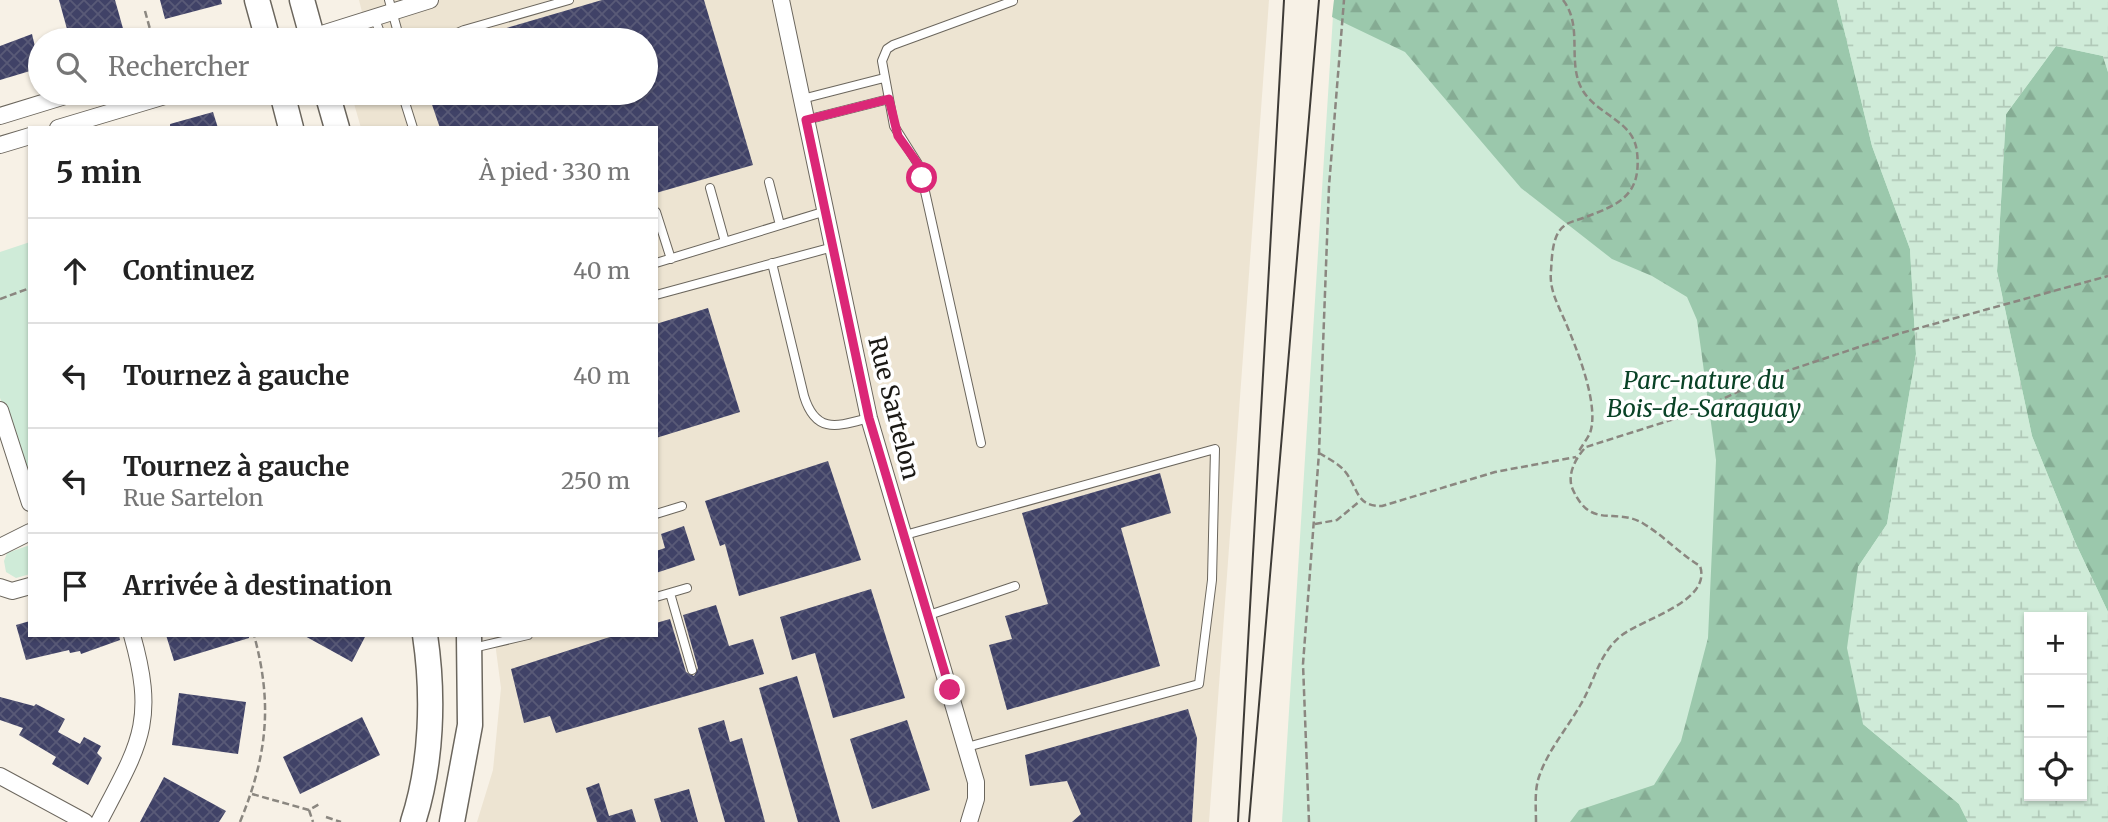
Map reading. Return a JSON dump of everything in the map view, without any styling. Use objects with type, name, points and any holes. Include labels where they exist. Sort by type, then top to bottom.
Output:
[{"type":"main road","points":[[257,0],[265,28]]},
{"type":"main road","points":[[302,0],[308,28]]},
{"type":"main road","points":[[285,105],[290,126]]},
{"type":"main road","points":[[330,105],[336,126]]},
{"type":"main road","points":[[413,822],[428,738],[429,684],[425,637]]},
{"type":"main road","points":[[452,822],[470,725],[469,642]]},
{"type":"street","points":[[342,28],[374,17],[391,6],[430,0]]},
{"type":"street","name":"Rue Sartelon","points":[[781,0],[869,418],[929,615],[977,790],[969,822]]},
{"type":"street","points":[[0,116],[36,105]]},
{"type":"street","points":[[65,126],[135,105]]},
{"type":"street","points":[[0,145],[28,137]]},
{"type":"street","points":[[0,410],[28,497]]},
{"type":"street","points":[[0,547],[28,533]]},
{"type":"street","points":[[0,587],[12,591],[28,587]]},
{"type":"street","points":[[99,822],[131,761],[141,732],[146,702],[142,672],[133,637]]},
{"type":"street","points":[[0,776],[85,822]]},
{"type":"lane","points":[[471,28],[569,0]]},
{"type":"lane","points":[[981,443],[922,178],[918,164],[898,136],[884,78],[883,55],[893,45],[1013,1]]},
{"type":"lane","points":[[391,6],[397,28]]},
{"type":"lane","points":[[374,17],[378,28]]},
{"type":"lane","points":[[802,99],[884,78]]},
{"type":"lane","points":[[806,120],[889,99]]},
{"type":"lane","points":[[406,105],[412,126]]},
{"type":"lane","points":[[769,182],[780,225]]},
{"type":"lane","points":[[710,188],[725,242]]},
{"type":"lane","points":[[658,262],[826,211]]},
{"type":"lane","points":[[658,218],[671,258]]},
{"type":"lane","points":[[658,294],[833,247]]},
{"type":"lane","points":[[772,262],[804,396],[812,414],[826,425],[834,426],[869,418]]},
{"type":"lane","points":[[905,535],[1215,449],[1213,580],[1199,684],[967,747]]},
{"type":"lane","points":[[658,513],[682,506]]},
{"type":"lane","points":[[929,615],[1015,586]]},
{"type":"lane","points":[[658,596],[687,588]]},
{"type":"lane","points":[[670,593],[692,670]]},
{"type":"lane","points":[[469,642],[511,637]]},
{"type":"path","points":[[1309,822],[1303,664],[1319,453],[1329,186],[1344,0]]},
{"type":"path","points":[[1536,822],[1535,798],[1539,775],[1583,701],[1600,660],[1621,636],[1690,597],[1700,586],[1703,575],[1700,566],[1678,553],[1645,524],[1632,519],[1594,514],[1581,507],[1570,483],[1575,458],[1590,432],[1591,414],[1584,364],[1553,294],[1550,274],[1556,238],[1564,226],[1618,205],[1634,185],[1638,156],[1636,141],[1628,129],[1593,103],[1582,90],[1576,68],[1574,24],[1563,0]]},
{"type":"path","points":[[145,11],[150,28]]},
{"type":"path","points":[[1319,453],[1340,466],[1360,501],[1370,506],[1382,506],[1495,472],[1575,458],[1586,447],[1690,414],[1772,376],[1901,333],[2108,276]]},
{"type":"path","points":[[0,299],[28,289]]},
{"type":"path","points":[[1314,524],[1337,520],[1360,501]]},
{"type":"path","points":[[240,822],[252,794],[267,720],[261,662],[255,637]]},
{"type":"path","points":[[252,794],[309,810],[321,803]]},
{"type":"path","points":[[309,810],[313,822]]},
{"type":"path","points":[[326,817],[341,822]]},
{"type":"shaded area","points":[[359,0],[1269,0],[1209,822],[477,822],[493,770],[501,688],[494,637],[658,637],[658,126],[360,126],[354,105],[658,105],[658,28],[366,28]]},
{"type":"green space","name":"Parc-nature du Bois-de-Saraguay","points":[[1334,0],[2108,0],[2108,822],[1282,822]]},
{"type":"green space","points":[[1334,0],[1837,0],[1872,146],[1910,249],[1916,354],[1887,524],[1858,567],[1863,724],[1959,804],[1968,822],[1570,822],[1579,810],[1654,785],[1681,741],[1708,638],[1716,460],[1697,320],[1687,297],[1652,276],[1612,259],[1521,188],[1405,52],[1332,17]]},
{"type":"green space","points":[[1837,0],[2108,0],[2108,72],[2103,56],[2056,46],[2006,114],[1997,271],[2032,436],[2075,542],[2108,612],[2108,822],[1968,822],[1959,804],[1863,724],[1847,648],[1858,567],[1887,524],[1916,354],[1910,249],[1872,146]]},
{"type":"green space","points":[[2056,46],[2103,56],[2108,72],[2108,612],[2075,542],[2032,436],[1997,272],[2006,114]]},
{"type":"green space","points":[[28,243],[28,470],[0,398],[0,252]]},
{"type":"green space","points":[[28,546],[28,575],[16,578],[6,572],[4,561],[7,553]]},
{"type":"building","points":[[59,0],[115,0],[123,28],[67,28]]},
{"type":"building","points":[[160,0],[221,0],[222,4],[165,19]]},
{"type":"building","points":[[602,0],[704,0],[753,165],[658,192],[658,126],[439,126],[432,105],[658,105],[658,28],[507,28]]},
{"type":"building","points":[[28,36],[28,72],[0,80],[0,46]]},
{"type":"building","points":[[213,112],[217,126],[170,126]]},
{"type":"building","points":[[708,308],[740,412],[658,437],[658,323]]},
{"type":"building","points":[[828,461],[861,560],[739,596],[725,544],[720,546],[705,501]]},
{"type":"building","points":[[1160,473],[1171,513],[1121,528],[1160,666],[1007,710],[989,645],[1012,639],[1005,616],[1048,604],[1022,513]]},
{"type":"building","points":[[684,526],[695,560],[658,572],[658,550],[665,548],[661,534]]},
{"type":"building","points":[[871,589],[905,698],[833,718],[815,653],[792,660],[780,617]]},
{"type":"building","points":[[716,605],[729,646],[753,639],[764,674],[556,733],[550,716],[524,723],[511,669],[610,637],[658,637],[658,622],[670,619],[686,672],[694,676],[698,668],[683,615]]},
{"type":"building","points":[[28,622],[28,637],[119,637],[120,640],[81,654],[80,651],[70,653],[69,650],[26,660],[16,625]]},
{"type":"building","points":[[167,637],[249,637],[249,638],[174,661]]},
{"type":"building","points":[[307,637],[365,637],[352,662]]},
{"type":"building","points":[[797,676],[840,822],[798,822],[759,688]]},
{"type":"building","points":[[179,693],[246,702],[238,754],[172,745]]},
{"type":"building","points":[[0,697],[34,706],[36,704],[65,719],[58,732],[80,744],[84,737],[101,746],[97,753],[102,758],[88,785],[52,764],[56,757],[19,735],[23,728],[0,720]]},
{"type":"building","points":[[1188,709],[1197,738],[1192,822],[1072,822],[1081,814],[1067,781],[1030,786],[1025,755]]},
{"type":"building","points":[[362,717],[380,755],[300,794],[283,757]]},
{"type":"building","points":[[724,720],[730,742],[742,738],[765,822],[725,822],[698,728]]},
{"type":"building","points":[[907,720],[930,790],[872,809],[850,739]]},
{"type":"building","points":[[164,777],[226,811],[219,822],[140,822]]},
{"type":"building","points":[[599,783],[609,816],[632,809],[636,822],[597,822],[586,788]]},
{"type":"building","points":[[689,789],[698,822],[661,822],[654,799]]},
{"type":"tram line","points":[[1238,822],[1284,0]]},
{"type":"tram line","points":[[1249,822],[1319,0]]},
{"type":"route","points":[[922,178],[918,164],[898,136],[889,99],[806,120],[869,418],[950,690]]}]
